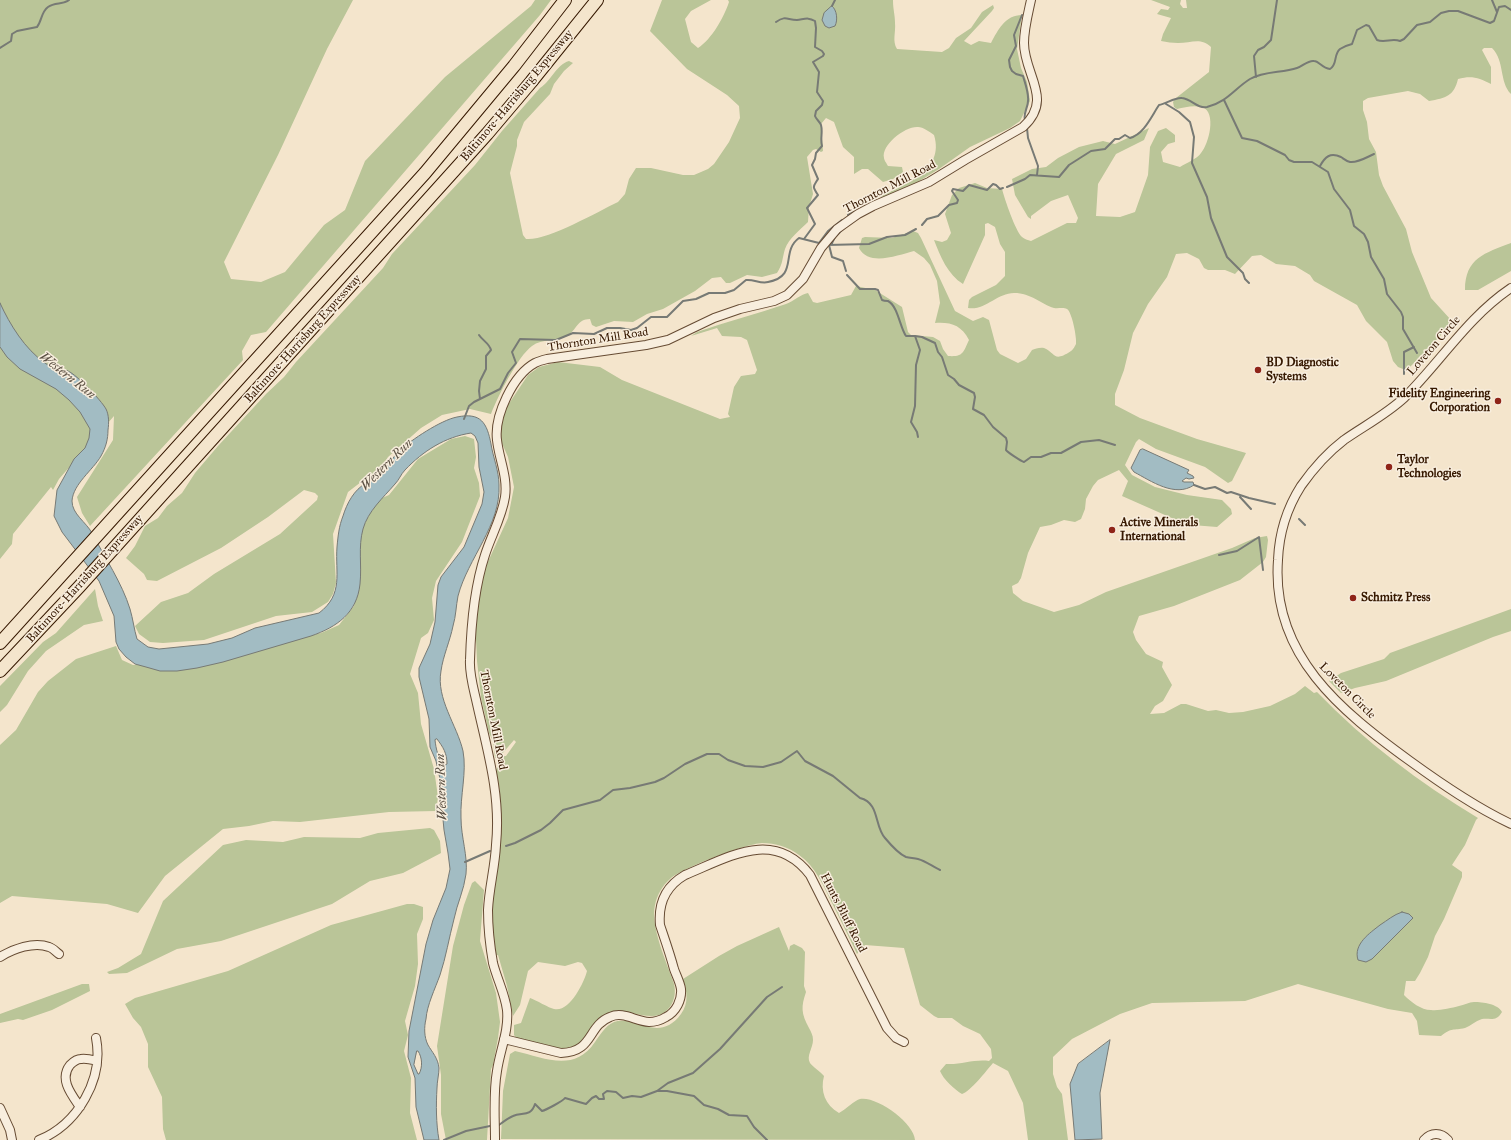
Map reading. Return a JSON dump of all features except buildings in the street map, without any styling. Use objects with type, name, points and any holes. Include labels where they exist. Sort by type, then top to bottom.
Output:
[{"type":"highway","name":"Baltimore-Harrisburg Expressway","points":[[0,643],[425,173],[514,66],[565,0]]},
{"type":"highway","name":"Baltimore-Harrisburg Expressway","points":[[0,671],[79,587],[487,134],[597,0]]},
{"type":"street","name":"Thornton Mill Road","points":[[495,1140],[494,1092],[507,1023],[507,1009],[503,991],[494,965],[489,938],[488,909],[496,846],[497,816],[489,756],[472,682],[470,662],[475,594],[485,555],[505,496],[505,476],[497,441],[496,429],[498,417],[504,401],[520,377],[535,363],[547,359],[646,345],[668,340],[714,318],[787,296],[803,279],[821,248],[837,228],[873,206],[929,182],[1023,127],[1035,113],[1037,104],[1036,91],[1026,57],[1024,44],[1031,0]]},
{"type":"street","name":"Loveton Circle","points":[[1511,288],[1473,319],[1400,401],[1337,446],[1319,463],[1301,487],[1289,510],[1281,536],[1277,568],[1279,597],[1286,625],[1300,657],[1325,689],[1356,719],[1384,742],[1465,800],[1511,824]]},
{"type":"street","name":"Hunts Bluff Road","points":[[504,1039],[562,1053],[569,1053],[581,1048],[598,1026],[610,1016],[619,1014],[648,1022],[656,1022],[670,1015],[678,1004],[681,989],[660,925],[659,916],[666,891],[677,880],[686,875],[741,852],[762,849],[780,852],[790,856],[810,875],[887,1028],[896,1038],[904,1042]]},
{"type":"street","points":[[0,956],[25,947],[37,945],[49,947],[60,954]]},
{"type":"street","points":[[39,1140],[59,1128],[73,1116],[80,1107],[95,1075],[98,1052],[96,1038]]},
{"type":"street","points":[[80,1107],[68,1088],[64,1078],[66,1071],[73,1062],[82,1059],[97,1061]]},
{"type":"street","points":[[0,1108],[10,1130],[12,1140]]},
{"type":"street","points":[[1424,1140],[1429,1135],[1434,1134],[1443,1136],[1448,1140]]},
{"type":"green space","points":[[0,0],[353,0],[327,49],[278,155],[224,262],[231,279],[261,282],[285,272],[324,225],[345,210],[365,161],[445,77],[531,6],[535,0],[551,0],[540,15],[266,332],[251,335],[242,351],[243,360],[90,526],[82,513],[77,497],[113,440],[114,416],[59,479],[53,490],[51,487],[13,534],[12,544],[0,559]]},
{"type":"green space","points":[[662,0],[711,0],[691,11],[685,19],[691,42],[698,48],[708,39],[721,21],[729,2],[728,0],[893,0],[895,26],[894,40],[897,49],[942,52],[949,48],[956,38],[971,28],[982,12],[993,5],[994,8],[992,11],[964,41],[971,45],[979,41],[991,43],[999,28],[1007,20],[1022,15],[1017,49],[1021,68],[1027,82],[1030,101],[1020,121],[1010,128],[970,147],[916,183],[888,196],[880,197],[911,181],[928,167],[934,158],[936,147],[934,135],[918,127],[907,130],[895,137],[886,148],[884,159],[888,166],[902,167],[903,172],[893,179],[883,182],[868,169],[862,169],[854,174],[854,157],[843,147],[834,122],[826,118],[821,124],[823,151],[821,152],[816,149],[813,150],[807,157],[813,194],[809,207],[808,222],[789,241],[777,273],[762,277],[747,275],[730,283],[726,283],[721,277],[712,278],[695,291],[663,309],[647,314],[633,322],[614,321],[596,327],[592,325],[590,319],[586,319],[582,321],[570,334],[563,338],[540,342],[532,346],[526,351],[514,368],[491,414],[470,409],[442,415],[421,428],[388,457],[375,478],[361,482],[348,492],[333,534],[336,583],[333,594],[328,602],[312,612],[276,616],[204,640],[163,643],[150,642],[139,634],[135,626],[161,602],[188,593],[214,574],[280,534],[317,500],[318,496],[315,493],[304,490],[268,517],[221,548],[157,581],[147,580],[144,574],[126,558],[135,546],[145,526],[158,518],[167,506],[182,493],[195,473],[218,446],[266,394],[284,377],[296,362],[383,268],[392,254],[475,165],[502,131],[548,81],[557,69],[569,61],[573,63],[564,71],[554,84],[550,94],[524,122],[517,140],[517,146],[510,173],[523,235],[526,239],[559,231],[618,202],[625,194],[629,179],[636,168],[651,168],[683,175],[694,175],[708,169],[714,164],[729,142],[740,118],[739,106],[727,95],[687,69],[650,31]]},
{"type":"green space","points":[[1151,0],[1181,0],[1180,4],[1183,8],[1187,8],[1186,0],[1511,0],[1511,94],[1505,84],[1501,65],[1496,53],[1492,48],[1484,48],[1482,50],[1491,67],[1491,84],[1483,80],[1467,77],[1458,79],[1452,93],[1435,100],[1429,101],[1420,94],[1408,91],[1368,98],[1363,101],[1363,110],[1367,122],[1369,139],[1376,152],[1379,175],[1383,186],[1406,229],[1412,252],[1431,298],[1451,320],[1441,335],[1410,367],[1403,369],[1398,367],[1393,361],[1387,342],[1366,321],[1357,305],[1314,281],[1310,275],[1295,266],[1276,264],[1261,255],[1252,256],[1235,274],[1225,270],[1208,270],[1204,268],[1199,259],[1187,253],[1176,254],[1167,277],[1148,304],[1133,333],[1124,370],[1115,394],[1115,405],[1140,418],[1197,439],[1246,453],[1232,481],[1228,483],[1205,467],[1156,449],[1139,439],[1136,442],[1125,465],[1132,475],[1155,487],[1187,495],[1222,500],[1231,509],[1232,514],[1217,527],[1192,525],[1174,519],[1122,496],[1128,481],[1119,470],[1098,480],[1093,486],[1086,499],[1085,509],[1081,519],[1075,522],[1064,520],[1040,527],[1028,553],[1021,578],[1018,583],[1012,586],[1013,593],[1023,601],[1054,612],[1079,605],[1106,592],[1232,548],[1255,538],[1267,536],[1266,557],[1263,562],[1240,580],[1174,606],[1139,616],[1133,632],[1136,640],[1146,654],[1163,662],[1162,667],[1172,685],[1163,701],[1155,706],[1150,714],[1164,713],[1181,704],[1186,704],[1208,711],[1216,710],[1229,713],[1243,712],[1270,706],[1295,694],[1305,686],[1314,693],[1317,692],[1373,744],[1393,760],[1456,805],[1478,818],[1465,845],[1452,865],[1462,872],[1462,877],[1435,936],[1428,957],[1415,981],[1406,981],[1404,995],[1416,1005],[1427,1010],[1441,1010],[1461,1006],[1470,1002],[1478,1002],[1494,1005],[1502,1012],[1498,1017],[1493,1019],[1482,1019],[1467,1027],[1450,1030],[1441,1036],[1419,1035],[1417,1021],[1412,1013],[1388,1009],[1298,984],[1245,1001],[1152,1003],[1120,1014],[1072,1039],[1053,1057],[1053,1074],[1057,1087],[1062,1094],[1068,1140],[1028,1140],[1023,1103],[1008,1071],[993,1063],[974,1085],[962,1094],[950,1084],[940,1071],[946,1064],[989,1061],[992,1058],[991,1049],[980,1034],[963,1026],[952,1018],[938,1018],[920,1005],[904,948],[865,945],[857,954],[823,884],[810,865],[791,850],[777,845],[762,843],[729,852],[687,869],[670,879],[660,891],[655,905],[655,924],[660,945],[675,990],[673,1001],[667,1011],[657,1016],[645,1016],[623,1011],[611,1012],[598,1020],[584,1039],[577,1046],[568,1051],[518,1040],[514,1035],[514,1025],[521,1023],[530,998],[554,1009],[560,1009],[570,1002],[575,996],[583,983],[587,971],[582,963],[578,962],[565,966],[538,962],[528,971],[520,1005],[513,1016],[507,986],[498,955],[494,956],[491,909],[499,812],[501,811],[496,770],[501,756],[506,756],[516,742],[514,740],[502,754],[495,758],[493,741],[489,733],[481,697],[477,661],[475,617],[479,590],[486,566],[508,518],[514,487],[508,457],[501,441],[501,419],[504,411],[528,375],[539,367],[558,362],[600,367],[622,380],[720,419],[730,417],[728,414],[734,387],[741,376],[755,374],[757,370],[747,340],[741,337],[722,336],[717,328],[691,336],[697,332],[786,304],[808,293],[813,302],[817,303],[851,295],[856,286],[875,290],[902,307],[908,332],[911,335],[933,337],[940,341],[948,356],[960,355],[964,351],[969,340],[963,331],[951,324],[935,323],[940,303],[937,281],[930,265],[924,258],[914,251],[892,257],[870,257],[864,254],[859,248],[862,238],[865,237],[892,238],[913,231],[918,233],[921,238],[955,311],[973,321],[983,317],[989,320],[997,350],[1000,354],[1018,363],[1026,359],[1032,350],[1038,348],[1044,348],[1058,357],[1065,355],[1073,349],[1076,344],[1076,336],[1072,320],[1067,309],[1054,308],[1020,293],[1002,296],[980,307],[968,308],[969,300],[972,297],[996,285],[1005,276],[1005,252],[1000,244],[995,227],[988,223],[985,224],[985,235],[963,284],[953,276],[949,270],[942,259],[934,240],[942,242],[947,240],[951,233],[945,214],[952,195],[959,188],[975,183],[987,188],[1002,189],[1016,228],[1022,237],[1031,241],[1067,223],[1076,223],[1078,218],[1068,195],[1051,201],[1031,216],[1031,219],[1028,217],[1015,195],[1012,179],[1032,169],[1046,167],[1058,158],[1079,147],[1103,141],[1115,144],[1149,128],[1144,140],[1116,154],[1098,184],[1096,216],[1120,217],[1135,212],[1148,175],[1150,147],[1158,131],[1166,128],[1175,135],[1175,142],[1168,144],[1161,152],[1163,162],[1180,167],[1199,155],[1204,149],[1209,136],[1210,121],[1207,110],[1199,106],[1177,109],[1174,107],[1173,102],[1209,72],[1211,47],[1200,41],[1172,43],[1161,41],[1171,18],[1157,14],[1161,9],[1168,10],[1170,7]]},
{"type":"green space","points":[[1511,243],[1511,271],[1478,290],[1465,290],[1466,279],[1469,271],[1478,258]]},
{"type":"green space","points":[[465,436],[474,439],[476,457],[474,468],[479,483],[480,496],[462,542],[436,581],[432,598],[434,620],[428,633],[421,638],[410,674],[418,693],[421,724],[434,769],[438,797],[436,811],[389,812],[300,822],[273,821],[223,829],[165,876],[138,913],[107,904],[12,896],[0,903],[0,745],[16,730],[38,692],[48,681],[76,659],[116,646],[122,660],[133,665],[177,663],[321,633],[339,625],[354,606],[359,570],[358,538],[373,502],[389,495],[418,459],[451,439]]},
{"type":"green space","points":[[95,589],[98,606],[103,621],[84,625],[46,651],[28,671],[7,705],[0,712],[0,686],[43,642],[56,633]]},
{"type":"green space","points":[[1511,609],[1511,631],[1386,681],[1355,688],[1341,693],[1329,681],[1341,673],[1384,659],[1390,653]]},
{"type":"green space","points":[[430,828],[434,830],[440,841],[441,853],[403,873],[370,881],[332,904],[221,941],[177,949],[127,973],[109,974],[107,972],[118,968],[141,954],[163,901],[223,845],[246,840],[283,842],[304,837],[360,838],[378,833]]},
{"type":"green space","points":[[475,881],[484,890],[480,941],[496,993],[500,1022],[493,1065],[491,1069],[487,1140],[446,1140],[441,1114],[441,1075],[437,1046],[453,946],[464,905],[472,883]]},
{"type":"green space","points":[[407,904],[414,904],[423,907],[423,919],[417,934],[418,964],[415,986],[405,1021],[408,1035],[404,1051],[411,1078],[410,1113],[417,1140],[166,1140],[163,1129],[162,1097],[148,1067],[148,1044],[141,1027],[133,1018],[125,1004],[135,998],[228,971],[331,925]]},
{"type":"green space","points":[[779,927],[789,951],[790,946],[794,944],[802,948],[805,952],[804,986],[806,992],[803,1002],[803,1010],[804,1018],[813,1037],[809,1060],[810,1063],[824,1076],[823,1092],[827,1102],[839,1113],[860,1099],[867,1099],[876,1102],[885,1106],[902,1119],[913,1133],[915,1140],[501,1139],[503,1091],[510,1054],[515,1051],[558,1061],[568,1060],[587,1052],[605,1028],[614,1022],[630,1022],[656,1028],[664,1027],[673,1023],[684,1010],[685,1006],[686,988],[683,979],[737,946]]},
{"type":"green space","points":[[82,984],[89,984],[90,991],[52,1010],[23,1020],[18,1019],[0,1023],[0,1014]]},
{"type":"water","points":[[832,6],[836,13],[836,21],[835,26],[829,28],[825,26],[822,20],[824,13]]},
{"type":"water","name":"Western Run","points":[[0,303],[13,328],[31,351],[47,365],[72,373],[88,388],[106,409],[109,422],[108,437],[105,446],[101,456],[76,489],[73,495],[73,506],[74,510],[92,533],[123,590],[130,609],[137,639],[148,647],[159,649],[208,644],[232,638],[255,628],[319,613],[327,606],[335,591],[337,583],[338,535],[347,506],[355,493],[362,486],[379,475],[396,454],[404,447],[418,436],[435,426],[450,419],[465,416],[477,418],[485,425],[498,475],[498,500],[490,528],[469,568],[458,596],[454,622],[442,665],[440,681],[444,702],[463,751],[464,776],[461,801],[461,818],[466,874],[444,961],[430,1003],[425,1025],[427,1042],[436,1058],[439,1068],[436,1107],[439,1140],[424,1140],[416,1107],[415,1078],[408,1057],[409,1031],[426,944],[433,920],[446,888],[450,869],[444,830],[442,788],[436,761],[430,747],[429,719],[419,677],[419,668],[430,644],[435,622],[438,585],[441,577],[464,547],[482,504],[484,492],[479,467],[478,443],[475,436],[471,433],[461,435],[443,441],[427,451],[402,473],[368,516],[363,529],[360,549],[360,584],[358,594],[355,603],[344,618],[329,628],[311,636],[223,662],[177,671],[160,671],[135,664],[119,649],[116,642],[114,616],[99,581],[62,532],[54,516],[57,490],[74,459],[85,448],[89,438],[90,429],[80,412],[69,400],[56,389],[20,369],[7,357],[0,347]],"holes":[[[437,739],[445,753],[447,760],[447,764],[445,765],[438,754],[435,740]],[[417,1051],[422,1062],[419,1074],[414,1065]]]},
{"type":"water","points":[[1143,449],[1189,470],[1187,473],[1194,478],[1186,478],[1182,481],[1193,482],[1194,485],[1187,489],[1171,489],[1163,487],[1134,472],[1131,468],[1140,450]]},
{"type":"water","points":[[1402,912],[1409,914],[1413,918],[1372,959],[1366,962],[1358,960],[1358,949],[1363,940],[1380,925]]},
{"type":"water","points":[[1110,1040],[1100,1093],[1102,1139],[1075,1140],[1070,1084],[1078,1064]]},
{"type":"waterway","points":[[0,48],[11,41],[12,34],[17,31],[37,27],[44,11],[48,7],[53,4],[69,0]]},
{"type":"waterway","points":[[832,6],[835,0]]},
{"type":"waterway","points":[[1256,77],[1254,56],[1258,50],[1264,47],[1271,40],[1277,0]]},
{"type":"waterway","points":[[1492,0],[1497,12]]},
{"type":"waterway","points":[[1007,187],[1025,179],[1030,175],[1059,177],[1069,165],[1091,151],[1105,149],[1115,139],[1119,139],[1125,135],[1130,138],[1135,136],[1147,124],[1159,105],[1182,98],[1200,107],[1207,107],[1225,99],[1255,76],[1291,70],[1312,61],[1316,61],[1330,69],[1334,65],[1338,51],[1352,44],[1357,30],[1366,25],[1369,26],[1377,40],[1400,41],[1404,39],[1417,25],[1430,22],[1441,13],[1458,11],[1490,23],[1494,21],[1499,7],[1505,6],[1511,10]]},
{"type":"waterway","points":[[1022,15],[1014,35],[1016,46],[1009,60],[1012,71],[1023,76],[1027,88],[1028,101],[1025,120]]},
{"type":"waterway","points":[[776,22],[784,18],[797,20],[808,19],[815,21],[815,47],[824,54],[813,62],[819,72],[817,92],[823,101],[822,105],[816,111],[815,116],[821,125],[822,146],[816,153],[812,165],[818,179],[814,187],[818,195],[807,208],[815,224],[804,239]]},
{"type":"waterway","points":[[1224,100],[1242,138],[1257,141],[1285,155],[1289,160],[1294,162],[1312,162],[1328,172],[1334,189],[1350,210],[1354,226],[1364,234],[1368,242],[1371,257],[1384,279],[1387,294],[1401,312],[1403,317],[1403,329],[1417,353]]},
{"type":"waterway","points":[[1166,104],[1179,112],[1190,122],[1194,137],[1192,163],[1207,197],[1211,218],[1227,257],[1243,273],[1245,279],[1249,283]]},
{"type":"waterway","points":[[1027,128],[1028,138],[1038,166],[1037,175]]},
{"type":"waterway","points":[[1320,166],[1324,160],[1331,155],[1353,162],[1359,161],[1374,154]]},
{"type":"waterway","points":[[922,225],[927,219],[938,216],[949,205],[957,203],[958,200],[952,191],[953,189],[963,191],[969,185],[987,190],[993,184],[1000,189],[1003,188]]},
{"type":"waterway","points":[[848,215],[858,210]]},
{"type":"waterway","points":[[819,243],[828,231],[842,220]]},
{"type":"waterway","points":[[831,245],[835,237],[843,229]]},
{"type":"waterway","points":[[827,245],[869,244],[887,237],[905,235],[916,229]]},
{"type":"waterway","points":[[464,419],[469,406],[500,389],[508,373],[516,363],[512,352],[520,339],[556,340],[573,333],[594,334],[607,328],[631,330],[637,328],[651,317],[667,317],[683,301],[696,299],[709,293],[725,293],[734,290],[746,280],[768,282],[777,279],[783,275],[786,269],[790,250],[799,238],[823,244]]},
{"type":"waterway","points":[[829,245],[832,257],[843,261],[846,271]]},
{"type":"waterway","points":[[847,275],[860,289],[878,290],[882,300],[888,301],[894,307],[906,336],[922,337],[935,343],[938,352],[942,357],[948,375],[959,385],[974,393],[975,397],[973,409],[984,415],[993,427],[1006,438],[1006,450],[1009,453],[1024,462],[1031,457],[1041,457],[1051,453],[1061,453],[1081,442],[1099,440],[1115,445]]},
{"type":"waterway","points":[[479,335],[491,350],[486,356],[486,369],[480,381],[480,399]]},
{"type":"waterway","points":[[915,336],[920,350],[916,365],[915,406],[911,422],[917,432],[918,437]]},
{"type":"waterway","points":[[1404,374],[1404,352],[1414,347]]},
{"type":"waterway","points":[[1194,485],[1205,489],[1215,487],[1227,493],[1231,492],[1275,504]]},
{"type":"waterway","points":[[1240,497],[1251,509]]},
{"type":"waterway","points":[[1299,519],[1305,525]]},
{"type":"waterway","points":[[1219,555],[1237,551],[1259,537],[1263,570]]},
{"type":"waterway","points":[[506,846],[541,830],[563,810],[600,800],[613,790],[630,788],[655,782],[664,778],[685,764],[707,754],[719,754],[728,760],[745,766],[763,767],[781,762],[797,751],[805,761],[833,776],[871,805],[882,833],[903,856],[921,860],[940,870]]},
{"type":"waterway","points":[[465,862],[490,851]]},
{"type":"waterway","points":[[657,1091],[668,1083],[693,1073],[720,1049],[767,997],[782,987]]},
{"type":"waterway","points":[[499,1125],[513,1116],[531,1111],[535,1104],[542,1111],[565,1098],[586,1104],[596,1096],[599,1099],[604,1099],[603,1094],[607,1091],[616,1092],[623,1098],[632,1096],[641,1097],[657,1091],[667,1091],[694,1096],[704,1105],[718,1109],[729,1115],[747,1116],[754,1127],[767,1140]]},
{"type":"waterway","points":[[444,1140],[466,1131],[490,1126]]},
{"type":"place","name":"BD Diagnostic Systems","points":[[1258,370]]},
{"type":"place","name":"Fidelity Engineering Corporation","points":[[1498,401]]},
{"type":"place","name":"Taylor Technologies","points":[[1389,467]]},
{"type":"place","name":"Active Minerals International","points":[[1112,530]]},
{"type":"place","name":"Schmitz Press","points":[[1353,598]]}]
